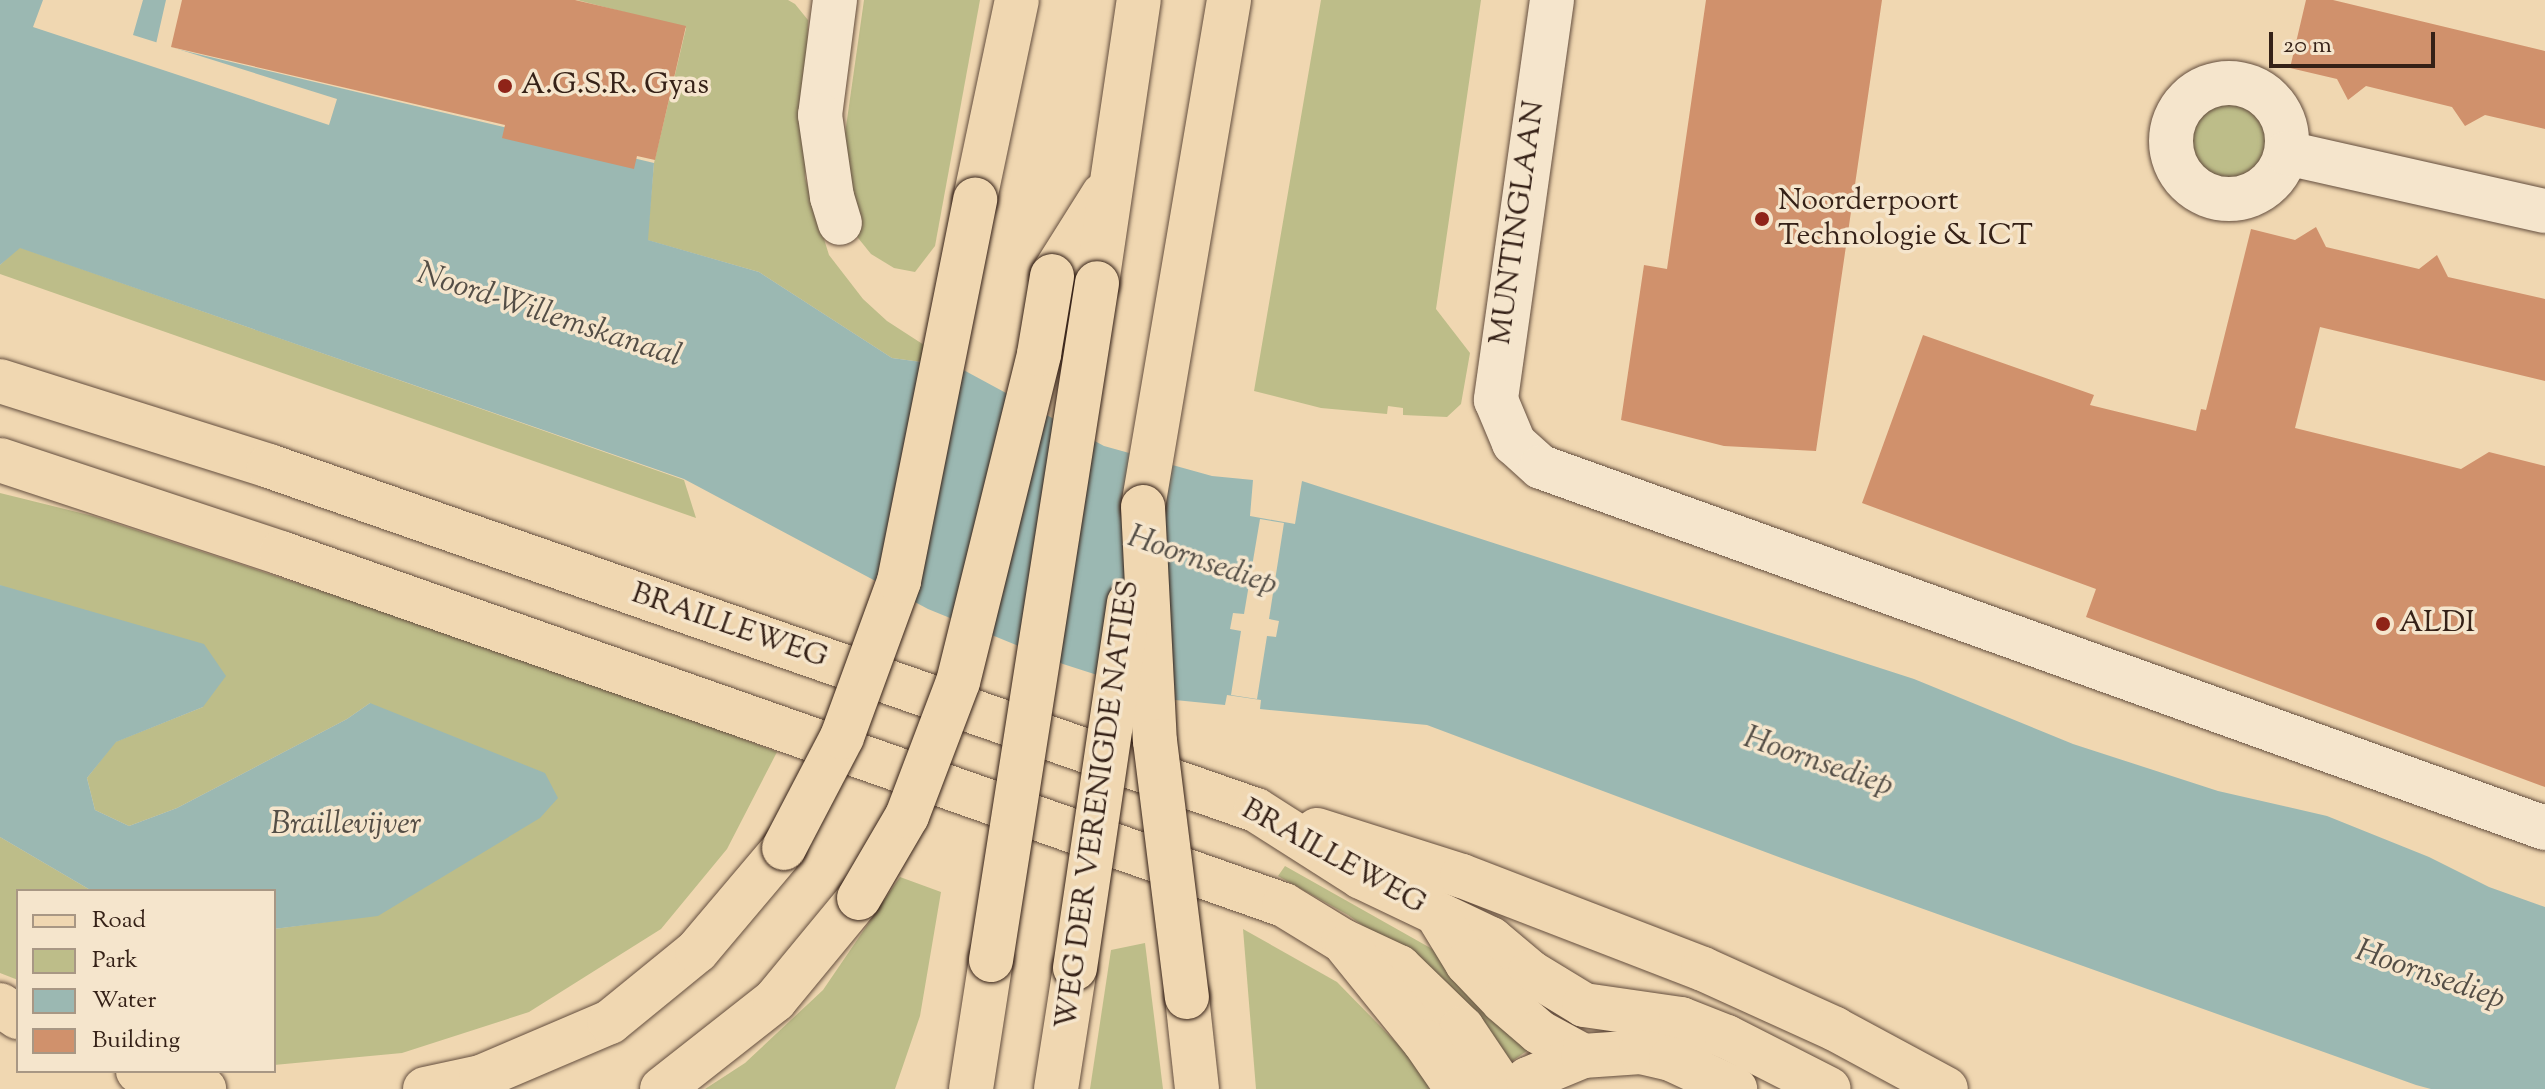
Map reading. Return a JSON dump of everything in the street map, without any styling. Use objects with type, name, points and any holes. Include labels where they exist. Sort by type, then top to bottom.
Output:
[{"type":"main road","points":[[425,1089],[481,1077],[610,1022],[697,951],[784,848],[842,737],[899,581],[1017,0]]},
{"type":"main road","points":[[971,1089],[1139,0]]},
{"type":"main road","name":"WEG DER VERENIGDE NATIES","points":[[1056,1089],[1143,507],[1229,0]]},
{"type":"main road","points":[[662,1089],[775,1000],[859,898],[907,816],[958,682],[1039,354],[1052,276],[1111,183]]},
{"type":"main road","name":"BRAILLEWEG","points":[[0,381],[269,466],[1256,810],[1361,877],[1439,917],[1491,939],[1530,972],[1584,1005],[1599,1010],[1681,1019],[1727,1037],[1829,1089]]},
{"type":"main road","points":[[0,460],[281,553],[1284,905],[1343,941],[1399,967],[1462,1028],[1503,1089]]},
{"type":"main road","points":[[1143,507],[1155,741],[1197,1089]]},
{"type":"main road","points":[[1256,810],[1462,876],[1703,969],[1835,1029],[1946,1089]]},
{"type":"main road","name":"BRAILLEWEG","points":[[1439,917],[1467,963],[1503,1001],[1539,1032],[1583,1056]]},
{"type":"main road","points":[[1343,941],[1381,993],[1424,1041],[1457,1089]]},
{"type":"main road","points":[[1517,1089],[1528,1079],[1583,1056],[1641,1052],[1671,1059],[1735,1089]]},
{"type":"main road","points":[[143,1073],[163,1081],[204,1089]]},
{"type":"street","points":[[835,0],[820,115],[832,197],[840,223]]},
{"type":"street","name":"MUNTINGLAAN","points":[[1552,0],[1496,400],[1514,443],[1541,467],[2545,828]]},
{"type":"street","points":[[2287,153],[2545,211]]},
{"type":"green space","points":[[577,0],[788,0],[795,4],[808,20],[805,178],[829,255],[863,299],[887,321],[958,367],[892,358],[759,272],[647,240],[654,163],[686,28]]},
{"type":"green space","points":[[864,0],[980,0],[935,246],[915,272],[894,268],[871,254],[850,228],[839,176]]},
{"type":"green space","points":[[1321,0],[1481,0],[1436,309],[1470,353],[1461,404],[1447,417],[1403,415],[1403,408],[1388,406],[1387,414],[1321,408],[1254,391]]},
{"type":"green space","points":[[2228,99],[2244,103],[2257,111],[2265,124],[2269,140],[2265,156],[2257,169],[2244,177],[2228,181],[2212,177],[2199,169],[2191,156],[2187,140],[2191,124],[2199,111],[2212,103]]},
{"type":"green space","points":[[19,247],[684,480],[696,518],[0,274],[0,265]]},
{"type":"green space","points":[[0,493],[93,516],[580,676],[777,752],[727,849],[661,929],[529,1012],[402,1053],[276,1065],[276,929],[378,915],[370,703],[347,719],[177,808],[129,826],[95,810],[87,778],[115,742],[203,707],[0,585]]},
{"type":"green space","points":[[0,837],[89,889],[16,889],[16,979],[0,973]]},
{"type":"green space","points":[[1285,866],[1434,950],[1528,1050],[1508,1064],[1394,948],[1348,915],[1278,876]]},
{"type":"green space","points":[[900,877],[941,892],[920,1016],[895,1089],[705,1089],[745,1063],[823,990]]},
{"type":"green space","points":[[1243,929],[1337,982],[1425,1072],[1429,1089],[1256,1089]]},
{"type":"green space","points":[[1145,943],[1163,1089],[1090,1089],[1111,950]]},
{"type":"water","points":[[0,0],[166,0],[156,44],[654,163],[648,240],[759,272],[892,358],[958,367],[1104,446],[1212,476],[1253,480],[1250,516],[1295,524],[1302,481],[1914,679],[2073,744],[2218,791],[2327,816],[2429,857],[2489,887],[2545,907],[2545,1089],[2431,1089],[2416,1085],[1803,866],[1427,725],[1260,709],[1261,700],[1227,695],[1225,705],[1175,700],[1063,664],[928,609],[684,479],[20,248],[0,265]]},
{"type":"water","name":"Braillevijver","points":[[0,585],[204,644],[226,676],[203,707],[116,742],[87,778],[95,810],[129,826],[177,808],[347,719],[370,703],[545,773],[558,798],[540,818],[378,916],[276,929],[276,889],[89,889],[0,837]]},
{"type":"pier","points":[[43,0],[143,0],[133,35],[337,99],[329,125],[33,27]]},
{"type":"pier","points":[[1260,519],[1284,523],[1269,619],[1279,621],[1276,637],[1267,636],[1257,699],[1231,695],[1241,631],[1230,629],[1233,613],[1244,614]]},
{"type":"building","name":"A.G.S.R. Gyas","points":[[182,0],[575,0],[686,26],[655,160],[637,156],[634,169],[502,138],[505,125],[171,47]]},
{"type":"building","name":"Noorderpoort Technologie & ICT","points":[[1706,0],[1882,0],[1816,451],[1724,446],[1621,420],[1644,265],[1667,269]]},
{"type":"building","points":[[2306,0],[2333,0],[2545,51],[2545,129],[2485,115],[2465,126],[2452,107],[2366,86],[2348,100],[2337,79],[2290,68]]},
{"type":"building","points":[[2316,227],[2326,247],[2419,269],[2437,255],[2448,277],[2545,299],[2545,381],[2320,327],[2295,428],[2461,469],[2489,452],[2545,466],[2545,787],[2086,617],[2096,589],[1862,503],[1923,335],[2094,395],[2090,405],[2196,431],[2201,409],[2206,410],[2251,229],[2295,240]]},
{"type":"place","name":"A.G.S.R. Gyas","points":[[505,86]]},
{"type":"place","name":"Noorderpoort Technologie & ICT","points":[[1762,219]]},
{"type":"place","name":"ALDI","points":[[2383,624]]},
{"type":"water label","name":"Noord-Willemskanaal","points":[[549,316]]},
{"type":"water label","name":"Hoornsediep","points":[[1202,562]]},
{"type":"water label","name":"Hoornsediep","points":[[1818,763]]},
{"type":"water label","name":"Hoornsediep","points":[[2430,976]]}]
